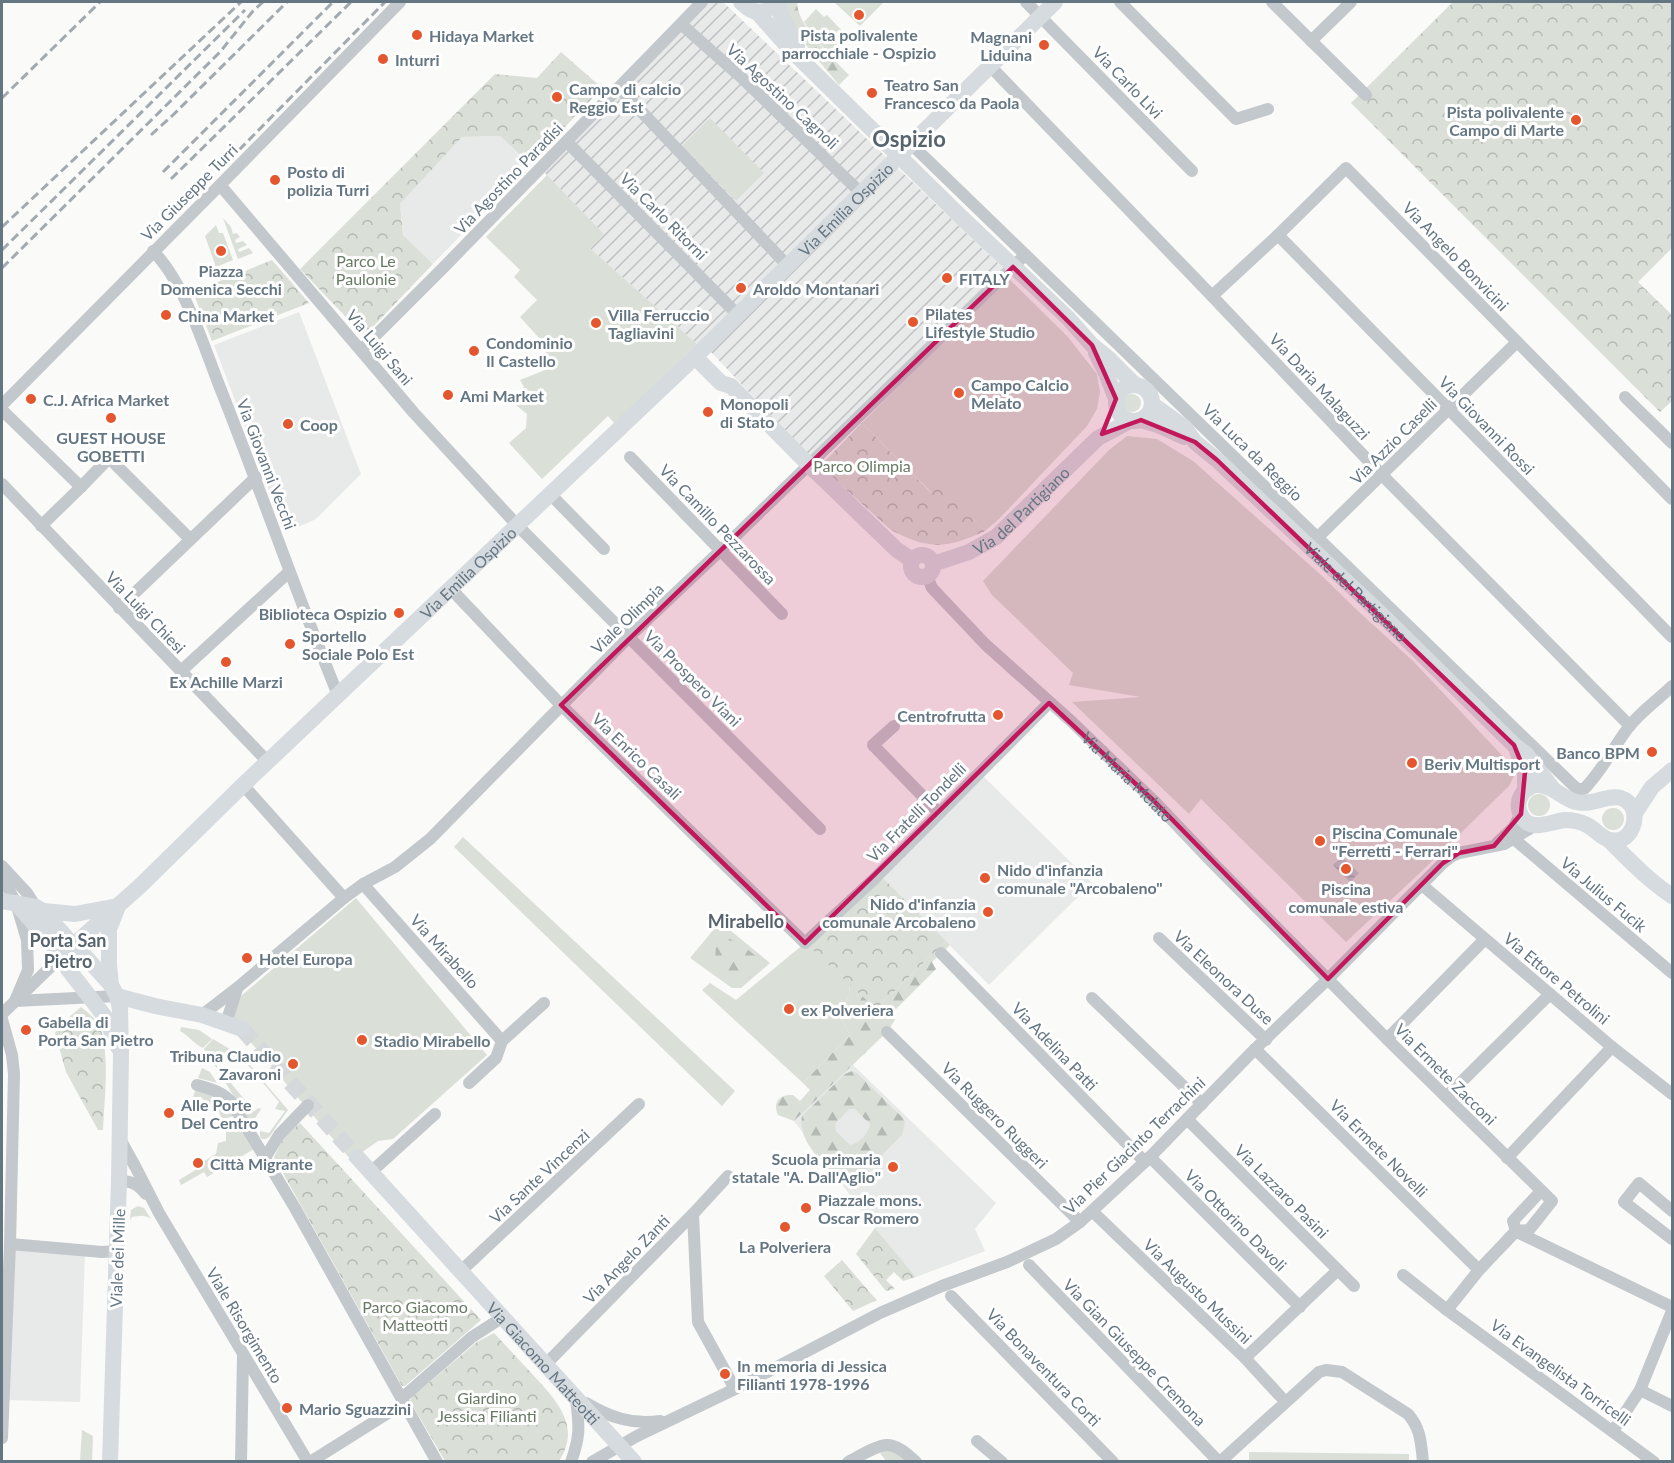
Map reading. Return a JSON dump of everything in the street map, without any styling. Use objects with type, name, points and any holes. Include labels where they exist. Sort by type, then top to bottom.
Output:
[{"type":"main road","name":"Viale del Partigiano","points":[[741,2],[757,12],[810,69],[1068,318],[1092,345],[1135,385],[1145,389],[1152,404],[1184,427],[1195,442],[1366,600],[1514,745],[1526,754],[1553,789],[1566,799],[1579,803],[1592,803],[1652,787]]},
{"type":"main road","name":"Viale del Partigiano","points":[[757,12],[768,10],[777,2]]},
{"type":"main road","name":"Viale del Partigiano","points":[[777,2],[784,24],[810,69]]},
{"type":"main road","name":"Via Emilia Ospizio","points":[[68,950],[119,906],[243,785],[699,354],[1055,2]]},
{"type":"main road","name":"Viale del Partigiano","points":[[1092,345],[1106,373],[1116,401],[1116,408],[1121,417],[1158,425],[1195,442]]},
{"type":"main road","points":[[699,354],[729,378],[731,386],[897,550],[912,560],[919,555],[926,555],[932,561],[930,570]]},
{"type":"main road","points":[[1116,401],[1123,388],[1135,385]]},
{"type":"main road","name":"Via del Partigiano","points":[[1098,438],[1116,401]]},
{"type":"main road","points":[[1135,421],[1149,414],[1152,404]]},
{"type":"main road","name":"Via del Partigiano","points":[[930,570],[996,537],[1098,438],[1135,421]]},
{"type":"main road","name":"Viale del Partigiano","points":[[1514,745],[1525,772],[1525,790],[1519,801],[1521,814]]},
{"type":"main road","points":[[1609,840],[1629,835],[1634,820],[1652,787],[1672,771]]},
{"type":"main road","points":[[1525,790],[1539,785],[1553,789]]},
{"type":"main road","points":[[1619,797],[1629,803],[1634,820],[1631,839],[1634,848],[1672,895]]},
{"type":"main road","points":[[1521,814],[1526,821],[1536,825],[1573,820],[1588,825],[1609,840],[1658,886],[1672,895]]},
{"type":"main road","points":[[9,902],[75,914],[119,906]]},
{"type":"main road","points":[[9,902],[55,948],[83,954],[114,991],[234,1026]]},
{"type":"main road","name":"Viale dei Mille","points":[[111,1461],[121,1053],[120,1009],[109,964],[109,929],[119,906]]},
{"type":"main road","name":"Viale dei Mille","points":[[39,909],[66,937],[68,969],[105,1017],[121,1053]]},
{"type":"main road","name":"Via Giacomo Matteotti","points":[[357,1157],[634,1461]]},
{"type":"street","name":"Via Giuseppe Turri","points":[[2,405],[400,2]]},
{"type":"street","name":"Via Agostino Paradisi","points":[[360,350],[567,142],[702,2]]},
{"type":"street","name":"Via Carlo Livi","points":[[1026,2],[1192,171]]},
{"type":"street","points":[[1120,2],[1236,119],[1268,109]]},
{"type":"street","points":[[1272,2],[1366,95]]},
{"type":"street","points":[[1311,41],[1351,2]]},
{"type":"street","name":"Via Agostino Cagnoli","points":[[681,24],[742,78],[861,193]]},
{"type":"street","name":"Via Daria Malaguzzi","points":[[990,66],[1382,475],[1630,726]]},
{"type":"street","name":"Via Emilia Ospizio","points":[[619,88],[788,266]]},
{"type":"street","name":"Via Carlo Ritorni","points":[[567,142],[738,315]]},
{"type":"street","name":"Via Luca da Reggio","points":[[911,144],[1572,785],[1577,789],[1584,789],[1599,772],[1630,726]]},
{"type":"street","name":"Via Angelo Bonvicini","points":[[1212,296],[1346,168],[1672,499]]},
{"type":"street","name":"Via Luigi Sani","points":[[220,185],[414,413],[518,526]]},
{"type":"street","name":"Via Giovanni Rossi","points":[[1278,235],[1672,637]]},
{"type":"street","name":"Via Giovanni Vecchi","points":[[153,251],[164,263],[192,316],[256,477],[338,695]]},
{"type":"street","name":"Viale Olimpia","points":[[202,1015],[344,898],[363,884],[395,867],[430,839],[629,638],[1025,255]]},
{"type":"street","name":"Via Azzio Caselli","points":[[1318,537],[1517,342]]},
{"type":"street","points":[[1625,397],[1672,444]]},
{"type":"street","points":[[2,410],[81,487]]},
{"type":"street","name":"Via Camillo Pezzarossa","points":[[630,457],[782,614]]},
{"type":"street","points":[[41,526],[109,458],[190,539]]},
{"type":"street","points":[[119,608],[256,477]]},
{"type":"street","name":"Via Luigi Chiesi","points":[[2,484],[268,762]]},
{"type":"street","points":[[551,495],[604,549]]},
{"type":"street","name":"Via Prospero Viani","points":[[518,526],[820,829]]},
{"type":"street","name":"Via Maria Melato","points":[[930,570],[932,588],[977,636],[1072,722],[1153,800],[1328,979]]},
{"type":"street","points":[[181,671],[290,572]]},
{"type":"street","name":"Via Enrico Casali","points":[[451,589],[561,705],[805,943]]},
{"type":"street","points":[[1630,726],[1672,686]]},
{"type":"street","name":"Via Fratelli Tondelli","points":[[805,943],[873,880],[1049,703]]},
{"type":"street","points":[[894,726],[873,745],[939,813]]},
{"type":"street","points":[[243,785],[344,898]]},
{"type":"street","points":[[1494,846],[1513,828],[1521,814]]},
{"type":"street","name":"Via Pier Giacinto Terrachini","points":[[592,1461],[880,1313],[942,1286],[1007,1262],[1056,1239],[1080,1222],[1147,1160],[1255,1049],[1452,856],[1504,844],[1536,825]]},
{"type":"street","name":"Via Julius Fucik","points":[[1514,839],[1672,973]]},
{"type":"street","points":[[2,866],[39,909]]},
{"type":"street","points":[[2,877],[9,902],[27,940],[28,970],[15,1001]]},
{"type":"street","name":"Via Mirabello","points":[[363,884],[502,1041]]},
{"type":"street","name":"Via Ettore Petrolini","points":[[1422,885],[1612,1047],[1672,1094]]},
{"type":"street","name":"Via Eleonora Duse","points":[[1159,939],[1266,1040]]},
{"type":"street","points":[[1387,1039],[1485,939]]},
{"type":"street","points":[[2,1014],[68,950]]},
{"type":"street","name":"Via Adelina Patti","points":[[941,953],[1147,1160]]},
{"type":"street","name":"Via Ermete Zacconi","points":[[1328,979],[1541,1191],[1514,1221],[1516,1231]]},
{"type":"street","points":[[234,1026],[237,988]]},
{"type":"street","points":[[15,1001],[91,998],[114,991]]},
{"type":"street","points":[[1446,1097],[1550,994]]},
{"type":"street","points":[[1092,998],[1202,1104]]},
{"type":"street","points":[[469,1083],[496,1058],[502,1041],[544,1003]]},
{"type":"street","points":[[2,1019],[12,1055],[14,1074],[2,1438]]},
{"type":"street","name":"Via Ruggero Ruggeri","points":[[887,1032],[1080,1222]]},
{"type":"street","points":[[1508,1158],[1612,1047]]},
{"type":"street","name":"Via Ermete Novelli","points":[[1255,1049],[1479,1270]]},
{"type":"street","points":[[197,1085],[215,1090],[229,1098],[295,1208],[437,1461]]},
{"type":"street","name":"Via Sante Vincenzi","points":[[461,1271],[639,1104]]},
{"type":"street","points":[[265,1158],[279,1135],[308,1105]]},
{"type":"street","points":[[370,1172],[435,1114]]},
{"type":"street","name":"Via Lazzaro Pasini","points":[[1187,1119],[1354,1286]]},
{"type":"street","name":"Viale Risorgimento","points":[[120,1139],[154,1205],[309,1461]]},
{"type":"street","name":"Via Ottorino Davoli","points":[[1147,1160],[1300,1307]]},
{"type":"street","name":"Via Angelo Zanti","points":[[546,1364],[728,1176]]},
{"type":"street","name":"Viale Risorgimento","points":[[119,1181],[132,1182],[140,1186],[154,1205]]},
{"type":"street","points":[[1672,1211],[1639,1183],[1624,1202],[1672,1239]]},
{"type":"street","name":"Via Augusto Mussini","points":[[1092,1211],[1245,1358],[1280,1396]]},
{"type":"street","points":[[693,1214],[698,1322],[735,1389]]},
{"type":"street","points":[[1447,1310],[1479,1270],[1516,1231],[1672,1309],[1640,1390],[1613,1431]]},
{"type":"street","points":[[10,1244],[102,1252],[117,1251]]},
{"type":"street","name":"Via Gian Giuseppe Cremona","points":[[1029,1265],[1219,1461]]},
{"type":"street","points":[[1245,1358],[1338,1270]]},
{"type":"street","name":"Via Evangelista Torricelli","points":[[1403,1275],[1447,1310],[1654,1461]]},
{"type":"street","name":"Via Bonaventura Corti","points":[[951,1296],[1113,1461]]},
{"type":"street","points":[[309,1461],[403,1401],[472,1337],[503,1317]]},
{"type":"street","points":[[241,1461],[243,1354]]},
{"type":"street","points":[[1219,1461],[1319,1372],[1326,1370],[1342,1372],[1408,1414],[1420,1433],[1423,1461]]},
{"type":"street","points":[[1640,1390],[1672,1406]]},
{"type":"street","points":[[571,1461],[579,1441],[575,1397]]},
{"type":"street","name":"Via Pier Giacinto Terrachini","points":[[575,1397],[603,1413],[626,1420],[647,1422],[673,1419]]},
{"type":"street","points":[[977,1441],[1002,1461]]},
{"type":"street","points":[[848,1461],[888,1444],[901,1449],[916,1461]]},
{"type":"highlighted area","points":[[1013,267],[1092,345],[1116,399],[1102,434],[1141,420],[1195,442],[1217,460],[1514,745],[1525,772],[1521,814],[1494,846],[1459,853],[1443,863],[1328,979],[1153,800],[1049,703],[805,943],[561,705]]},
{"type":"shaded area","points":[[702,2],[723,2],[1003,268],[811,458],[712,353],[697,344],[590,248],[604,234],[540,168]]},
{"type":"shaded area","points":[[500,136],[530,164],[433,264],[403,235],[400,204],[462,137]]},
{"type":"shaded area","name":"Coop","points":[[299,312],[361,474],[316,519],[285,533],[214,345]]},
{"type":"shaded area","name":"Nido d'infanzia comunale \"Arcobaleno\"","points":[[979,772],[1092,883],[989,985],[879,874]]},
{"type":"shaded area","name":"Scuola primaria statale \"A. Dall'Aglio\"","points":[[852,1064],[996,1203],[975,1229],[985,1251],[916,1277],[875,1228],[794,1121]]},
{"type":"shaded area","points":[[13,1249],[85,1252],[80,1402],[7,1400]]},
{"type":"green space","points":[[785,2],[797,2],[809,31],[849,75],[839,85],[799,35]]},
{"type":"green space","name":"Pista polivalente parrocchiale - Ospizio","points":[[834,2],[881,2],[883,3],[860,26]]},
{"type":"green space","points":[[1453,2],[1672,2],[1672,248],[1638,282],[1672,315],[1672,401],[1660,412],[1351,103]]},
{"type":"green space","points":[[816,9],[824,17],[827,15],[848,37],[832,56],[816,40],[804,22]]},
{"type":"green space","name":"Parco Le Paulonie","points":[[561,52],[602,88],[530,164],[500,136],[462,137],[400,204],[403,235],[433,264],[364,336],[300,269],[495,74],[537,78]]},
{"type":"green space","points":[[710,118],[764,173],[736,201],[682,146]]},
{"type":"green space","points":[[547,175],[604,234],[590,248],[697,344],[615,424],[608,416],[542,479],[509,443],[526,428],[527,414],[516,405],[515,396],[524,387],[520,380],[545,370],[538,361],[549,349],[520,317],[537,300],[514,277],[520,270],[486,237]]},
{"type":"green space","points":[[223,218],[231,227],[233,234],[237,233],[240,237],[235,240],[236,243],[243,241],[247,245],[238,249],[239,252],[249,248],[253,253],[238,259]]},
{"type":"green space","points":[[216,225],[219,233],[223,233],[233,260],[216,267],[205,236]]},
{"type":"green space","points":[[272,260],[309,303],[212,341],[193,292]]},
{"type":"green space","points":[[1007,277],[1067,336],[1097,374],[1100,392],[1097,409],[1087,426],[985,531],[939,487],[932,493],[862,423]]},
{"type":"green space","points":[[1132,394],[1138,397],[1141,403],[1138,409],[1132,412],[1126,409],[1123,403],[1126,397]]},
{"type":"green space","name":"Parco Olimpia","points":[[862,423],[931,493],[939,486],[985,531],[959,541],[938,545],[916,541],[891,530],[820,466]]},
{"type":"green space","points":[[1127,436],[1157,439],[1193,461],[1413,661],[1512,766],[1514,776],[1509,786],[1346,942],[1201,799],[1189,814],[1072,702],[1141,697],[1069,685],[1073,673],[992,595],[983,581],[1109,450]]},
{"type":"green space","points":[[1539,794],[1547,797],[1550,805],[1547,813],[1539,816],[1531,813],[1528,805],[1531,797]]},
{"type":"green space","points":[[1613,808],[1621,811],[1624,819],[1621,827],[1613,830],[1605,827],[1602,819],[1605,811]]},
{"type":"green space","points":[[463,837],[735,1091],[722,1106],[454,847]]},
{"type":"green space","points":[[879,874],[946,941],[876,1009],[805,943]]},
{"type":"green space","name":"Stadio Mirabello","points":[[356,898],[487,1055],[393,1139],[378,1141],[351,1160],[231,1019],[241,996]]},
{"type":"green space","points":[[720,922],[770,963],[741,988],[732,988],[690,958]]},
{"type":"green space","points":[[722,935],[744,947],[763,963],[757,974],[743,981],[738,978],[732,985],[710,969],[715,964],[716,943]]},
{"type":"green space","points":[[946,941],[950,945],[932,962],[936,969],[894,1011],[895,1020],[887,1032],[794,1121],[778,1115],[776,1106],[778,1100],[784,1096],[793,1095],[800,1101],[810,1090],[803,1083],[850,1035],[839,1015],[849,995],[850,983],[876,1009]]},
{"type":"green space","points":[[805,943],[850,983],[849,995],[839,1015],[850,1035],[803,1083],[702,990],[710,983],[736,1000]]},
{"type":"green space","points":[[81,1007],[98,1023],[102,1033],[106,1060],[103,1130],[98,1130],[66,1072],[55,1033],[61,1024]]},
{"type":"green space","points":[[181,1027],[199,1030],[212,1039],[203,1048],[180,1031]]},
{"type":"green space","points":[[213,1039],[243,1057],[288,1110],[266,1139],[260,1137],[260,1131],[269,1133],[285,1111],[275,1109],[279,1102],[242,1058],[236,1054],[233,1057],[227,1051],[214,1061],[218,1070],[204,1049]]},
{"type":"green space","points":[[202,1068],[210,1072],[217,1083],[198,1078]]},
{"type":"green space","points":[[221,1071],[228,1080],[234,1078],[230,1082],[254,1111],[261,1109],[252,1123],[219,1072]]},
{"type":"green space","points":[[852,1071],[857,1073],[905,1122],[902,1135],[873,1164],[847,1183],[841,1182],[820,1160],[808,1144],[802,1126],[802,1116],[845,1074]],"holes":[[[849,1109],[855,1109],[870,1124],[863,1137],[850,1145],[836,1131],[835,1124]]]},
{"type":"green space","points":[[196,1089],[218,1098],[235,1116],[222,1119],[216,1104],[209,1107],[201,1097],[193,1097]]},
{"type":"green space","points":[[238,1123],[254,1149],[207,1177],[204,1172],[181,1185],[179,1180],[216,1154],[218,1143],[226,1141],[226,1125]]},
{"type":"green space","name":"Parco Giacomo Matteotti","points":[[300,1123],[481,1320],[405,1386],[402,1386],[274,1157],[284,1137]]},
{"type":"green space","points":[[138,1206],[144,1208],[151,1219],[142,1216],[132,1217],[130,1220],[131,1210]]},
{"type":"green space","points":[[875,1228],[916,1277],[903,1281],[894,1272],[886,1280],[895,1289],[886,1291],[856,1254]]},
{"type":"green space","points":[[842,1260],[877,1300],[853,1311],[824,1276]]},
{"type":"green space","name":"Giardino Jessica Filianti","points":[[494,1333],[550,1394],[563,1414],[568,1436],[559,1461],[445,1461],[410,1401],[477,1342]]},
{"type":"green space","points":[[82,1430],[93,1436],[92,1461],[80,1461]]},
{"type":"green space","points":[[887,1449],[909,1461],[886,1461],[880,1453]]},
{"type":"green space","points":[[1249,1452],[1409,1454],[1409,1461],[1249,1461]]},
{"type":"water","name":"Piscina comunale estiva","points":[[1342,857],[1359,873],[1350,882],[1333,865]]},
{"type":"tunnel","points":[[242,1029],[357,1157]]},
{"type":"railway","points":[[2,98],[100,2]]},
{"type":"railway","points":[[2,227],[241,2]]},
{"type":"railway","points":[[2,268],[220,52],[263,2]]},
{"type":"railway","points":[[151,135],[287,2]]},
{"type":"railway","points":[[163,172],[333,2]]},
{"type":"railway","points":[[171,179],[351,2]]},
{"type":"railway","points":[[239,150],[385,2]]},
{"type":"railway","points":[[2,250],[245,10]]},
{"type":"place","name":"Pista polivalente parrocchiale - Ospizio","points":[[859,15]]},
{"type":"place","name":"Hidaya Market","points":[[417,35]]},
{"type":"place","name":"Magnani Liduina","points":[[1044,45]]},
{"type":"place","name":"Inturri","points":[[383,59]]},
{"type":"place","name":"Teatro San Francesco da Paola","points":[[872,93]]},
{"type":"place","name":"Campo di calcio Reggio Est","points":[[557,97]]},
{"type":"place","name":"Pista polivalente Campo di Marte","points":[[1576,120]]},
{"type":"place","name":"Posto di polizia Turri","points":[[275,180]]},
{"type":"place","name":"Piazza Domenica Secchi","points":[[221,251]]},
{"type":"place","name":"FITALY","points":[[947,278]]},
{"type":"place","name":"Aroldo Montanari","points":[[741,288]]},
{"type":"place","name":"China Market","points":[[166,315]]},
{"type":"place","name":"Pilates Lifestyle Studio","points":[[913,322]]},
{"type":"place","name":"Villa Ferruccio Tagliavini","points":[[596,323]]},
{"type":"place","name":"Condominio Il Castello","points":[[474,351]]},
{"type":"place","name":"Campo Calcio Melato","points":[[959,393]]},
{"type":"place","name":"Ami Market","points":[[448,395]]},
{"type":"place","name":"C.J. Africa Market","points":[[31,399]]},
{"type":"place","name":"Monopoli di Stato","points":[[708,412]]},
{"type":"place","name":"GUEST HOUSE GOBETTI","points":[[111,418]]},
{"type":"place","name":"Coop","points":[[288,424]]},
{"type":"place","name":"Biblioteca Ospizio","points":[[399,613]]},
{"type":"place","name":"Sportello Sociale Polo Est","points":[[290,644]]},
{"type":"place","name":"Ex Achille Marzi","points":[[226,662]]},
{"type":"place","name":"Centrofrutta","points":[[998,715]]},
{"type":"place","name":"Banco BPM","points":[[1652,752]]},
{"type":"place","name":"Beriv Multisport","points":[[1412,763]]},
{"type":"place","name":"Piscina Comunale \"Ferretti - Ferrari\"","points":[[1320,841]]},
{"type":"place","name":"Piscina comunale estiva","points":[[1346,869]]},
{"type":"place","name":"Nido d'infanzia comunale \"Arcobaleno\"","points":[[985,878]]},
{"type":"place","name":"Nido d'infanzia comunale Arcobaleno","points":[[988,912]]},
{"type":"place","name":"Hotel Europa","points":[[247,958]]},
{"type":"place","name":"ex Polveriera","points":[[789,1009]]},
{"type":"place","name":"Gabella di Porta San Pietro","points":[[26,1030]]},
{"type":"place","name":"Stadio Mirabello","points":[[362,1040]]},
{"type":"place","name":"Tribuna Claudio Zavaroni","points":[[293,1064]]},
{"type":"place","name":"Alle Porte Del Centro","points":[[169,1113]]},
{"type":"place","name":"Città Migrante","points":[[198,1163]]},
{"type":"place","name":"Scuola primaria statale \"A. Dall'Aglio\"","points":[[893,1167]]},
{"type":"place","name":"Piazzale mons. Oscar Romero","points":[[806,1208]]},
{"type":"place","name":"La Polveriera","points":[[785,1227]]},
{"type":"place","name":"In memoria di Jessica Filianti 1978-1996","points":[[725,1374]]},
{"type":"place","name":"Mario Sguazzini","points":[[287,1408]]},
{"type":"district","name":"Ospizio","points":[[909,138]]},
{"type":"district","name":"Mirabello","points":[[746,921]]},
{"type":"district","name":"Porta San Pietro","points":[[68,950]]}]
